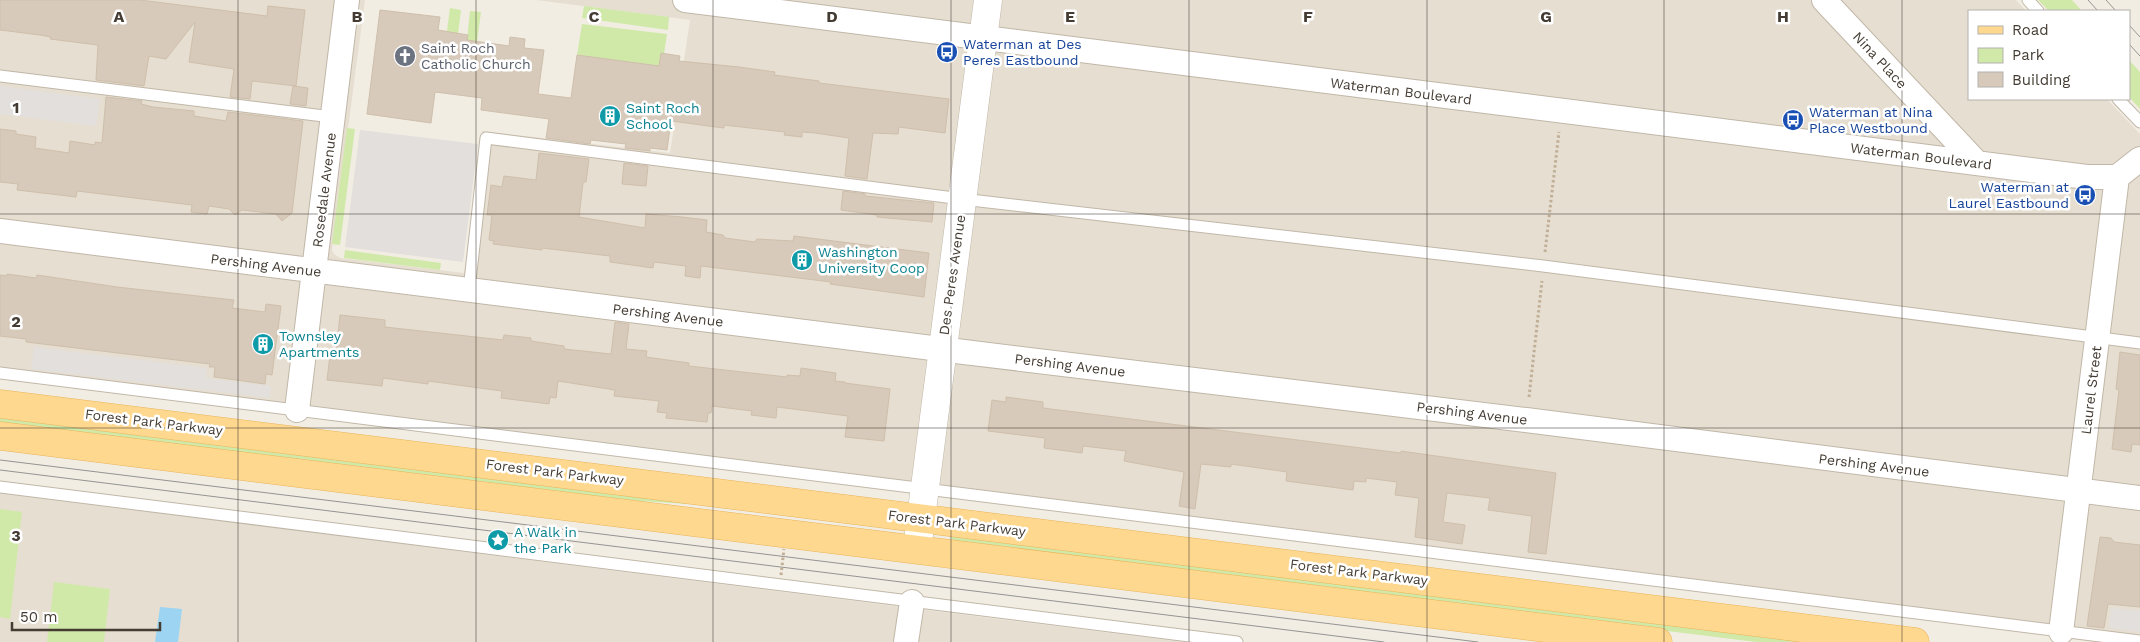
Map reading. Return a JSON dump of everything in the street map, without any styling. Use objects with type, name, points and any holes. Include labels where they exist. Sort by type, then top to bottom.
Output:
[{"type":"main road","name":"Forest Park Parkway","points":[[0,404],[1915,642]]},
{"type":"main road","points":[[0,436],[1658,642]]},
{"type":"street","name":"Rosedale Avenue","points":[[297,410],[347,0]]},
{"type":"street","name":"Waterman Boulevard","points":[[684,0],[1977,163],[2088,176],[2117,177]]},
{"type":"street","name":"Des Peres Avenue","points":[[916,549],[988,0]]},
{"type":"street","name":"Nina Place","points":[[1824,0],[1977,163]]},
{"type":"street","points":[[2117,177],[2140,159]]},
{"type":"street","name":"Laurel Street","points":[[2061,632],[2117,177]]},
{"type":"street","name":"Pershing Avenue","points":[[0,230],[942,349],[1516,418],[2140,498]]},
{"type":"street","points":[[906,642],[912,602]]},
{"type":"lane","points":[[2028,0],[2037,10]]},
{"type":"lane","points":[[0,76],[332,117]]},
{"type":"lane","points":[[2119,100],[2140,122]]},
{"type":"lane","points":[[469,290],[486,138],[962,198],[1543,266],[2140,343]]},
{"type":"lane","points":[[0,373],[2140,642]]},
{"type":"lane","points":[[0,487],[1237,642]]},
{"type":"path","points":[[781,574],[784,549]]},
{"type":"shaded area","points":[[0,0],[365,0],[332,250],[340,258],[464,273],[482,131],[670,153],[690,20],[536,0],[2016,0],[2025,10],[1968,10],[1968,100],[2108,100],[2140,134],[2140,635],[0,368]]},
{"type":"shaded area","points":[[0,86],[100,99],[96,126],[0,114]]},
{"type":"shaded area","points":[[360,130],[478,144],[463,262],[345,247]]},
{"type":"shaded area","points":[[34,347],[207,368],[206,378],[271,386],[270,398],[31,369]]},
{"type":"shaded area","points":[[0,493],[966,615],[1183,642],[0,642]]},
{"type":"shaded area","points":[[2111,608],[2140,611],[2140,632],[2109,628]]},
{"type":"green space","points":[[2038,0],[2072,0],[2081,10],[2048,10]]},
{"type":"green space","points":[[584,6],[669,17],[668,30],[582,18]]},
{"type":"green space","points":[[450,8],[461,10],[458,34],[446,38]]},
{"type":"green space","points":[[470,11],[481,12],[477,42],[467,40]]},
{"type":"green space","points":[[582,24],[667,34],[664,54],[659,66],[577,55]]},
{"type":"green space","points":[[2130,61],[2140,72],[2140,109],[2130,98]]},
{"type":"green space","points":[[347,128],[355,129],[340,245],[332,244]]},
{"type":"green space","points":[[345,250],[441,263],[440,270],[344,258]]},
{"type":"green space","points":[[0,414],[688,499],[688,504],[592,498],[0,424]]},
{"type":"green space","points":[[0,509],[22,512],[10,619],[0,617]]},
{"type":"green space","points":[[951,534],[1827,642],[1756,642],[956,543],[950,537]]},
{"type":"green space","points":[[54,582],[110,589],[104,642],[47,642]]},
{"type":"water","points":[[160,607],[182,609],[178,642],[155,642]]},
{"type":"building","points":[[0,0],[140,0],[267,16],[268,6],[305,10],[296,86],[252,81],[250,99],[230,97],[234,69],[189,62],[195,22],[166,59],[149,56],[144,86],[96,80],[98,45],[0,30]]},
{"type":"building","points":[[380,10],[440,17],[438,30],[468,35],[467,40],[509,46],[510,37],[525,39],[524,48],[544,50],[538,94],[571,98],[577,55],[659,66],[661,53],[680,56],[679,61],[775,72],[774,75],[819,81],[819,83],[949,99],[945,133],[899,127],[898,134],[873,133],[867,179],[845,176],[849,138],[815,133],[802,132],[802,137],[784,135],[785,132],[724,125],[724,128],[671,121],[667,150],[650,148],[650,151],[625,148],[626,144],[591,140],[590,144],[546,138],[549,119],[481,110],[482,98],[435,92],[431,123],[367,114]]},
{"type":"building","points":[[293,86],[308,88],[306,106],[290,104]]},
{"type":"building","points":[[106,97],[142,101],[141,104],[153,107],[194,111],[194,116],[226,121],[228,112],[303,121],[292,213],[282,221],[276,214],[242,210],[235,215],[229,209],[209,206],[207,214],[191,212],[192,205],[77,191],[76,197],[17,190],[18,184],[0,182],[0,129],[16,131],[16,134],[36,137],[35,148],[69,153],[70,141],[95,145],[95,142],[102,143]]},
{"type":"building","points":[[539,153],[589,159],[586,182],[583,182],[579,217],[645,228],[646,214],[682,217],[707,220],[706,232],[723,235],[725,238],[755,242],[757,239],[793,241],[794,236],[929,253],[924,297],[830,284],[831,282],[701,266],[700,278],[685,276],[686,266],[654,262],[653,268],[610,262],[610,256],[493,244],[494,241],[489,240],[492,215],[487,215],[491,185],[502,187],[504,176],[536,180]]},
{"type":"building","points":[[624,163],[648,166],[646,186],[622,184]]},
{"type":"building","points":[[843,191],[865,194],[865,196],[934,203],[932,222],[877,217],[877,215],[841,210]]},
{"type":"building","points":[[7,274],[36,278],[37,275],[117,287],[234,300],[232,308],[265,312],[266,304],[281,306],[272,375],[266,374],[265,384],[214,377],[215,367],[209,367],[210,364],[26,342],[26,339],[0,336],[0,275],[7,276]]},
{"type":"building","points":[[340,315],[385,320],[385,327],[503,340],[504,335],[531,338],[531,341],[564,346],[564,349],[611,354],[615,322],[629,324],[626,349],[647,351],[646,357],[689,363],[689,366],[787,377],[787,375],[800,376],[801,368],[836,373],[835,381],[890,389],[884,441],[845,437],[848,416],[777,407],[776,418],[751,415],[752,411],[712,406],[711,413],[708,413],[707,422],[666,418],[667,413],[657,412],[659,401],[614,396],[615,390],[558,381],[556,398],[550,397],[549,404],[501,398],[502,391],[428,381],[428,384],[383,378],[382,386],[327,380],[330,355],[336,356]]},
{"type":"building","points":[[2120,352],[2140,355],[2140,445],[2132,444],[2131,452],[2112,449],[2119,390],[2116,389]]},
{"type":"building","points":[[1006,397],[1043,402],[1043,408],[1401,453],[1401,451],[1556,473],[1546,554],[1528,552],[1532,516],[1488,510],[1490,498],[1447,493],[1443,522],[1465,525],[1462,544],[1415,537],[1419,498],[1395,495],[1397,482],[1366,478],[1366,482],[1354,481],[1353,490],[1286,481],[1287,472],[1231,464],[1231,467],[1201,464],[1195,509],[1179,506],[1184,472],[1124,461],[1126,451],[1083,446],[1082,453],[1044,448],[1045,438],[988,431],[992,400],[1006,402]]},
{"type":"building","points":[[2100,537],[2111,538],[2114,542],[2140,545],[2140,607],[2108,604],[2104,628],[2087,626]]},
{"type":"tram line","points":[[2088,0],[2097,10]]},
{"type":"tram line","points":[[2106,0],[2115,10]]},
{"type":"tram line","points":[[2130,26],[2140,37]]},
{"type":"tram line","points":[[2130,45],[2140,56]]},
{"type":"tram line","points":[[0,460],[1478,642]]},
{"type":"tram line","points":[[0,470],[1384,642]]},
{"type":"place","name":"Waterman at Des Peres Eastbound","points":[[947,52]]},
{"type":"place","name":"Saint Roch Catholic Church","points":[[405,56]]},
{"type":"place","name":"Saint Roch School","points":[[610,116]]},
{"type":"place","name":"Waterman at Nina Place Westbound","points":[[1793,120]]},
{"type":"place","name":"Waterman at Laurel Eastbound","points":[[2085,195]]},
{"type":"place","name":"Washington University Coop","points":[[802,260]]},
{"type":"place","name":"Townsley Apartments","points":[[263,344]]},
{"type":"place","name":"A Walk in the Park","points":[[498,540]]}]
